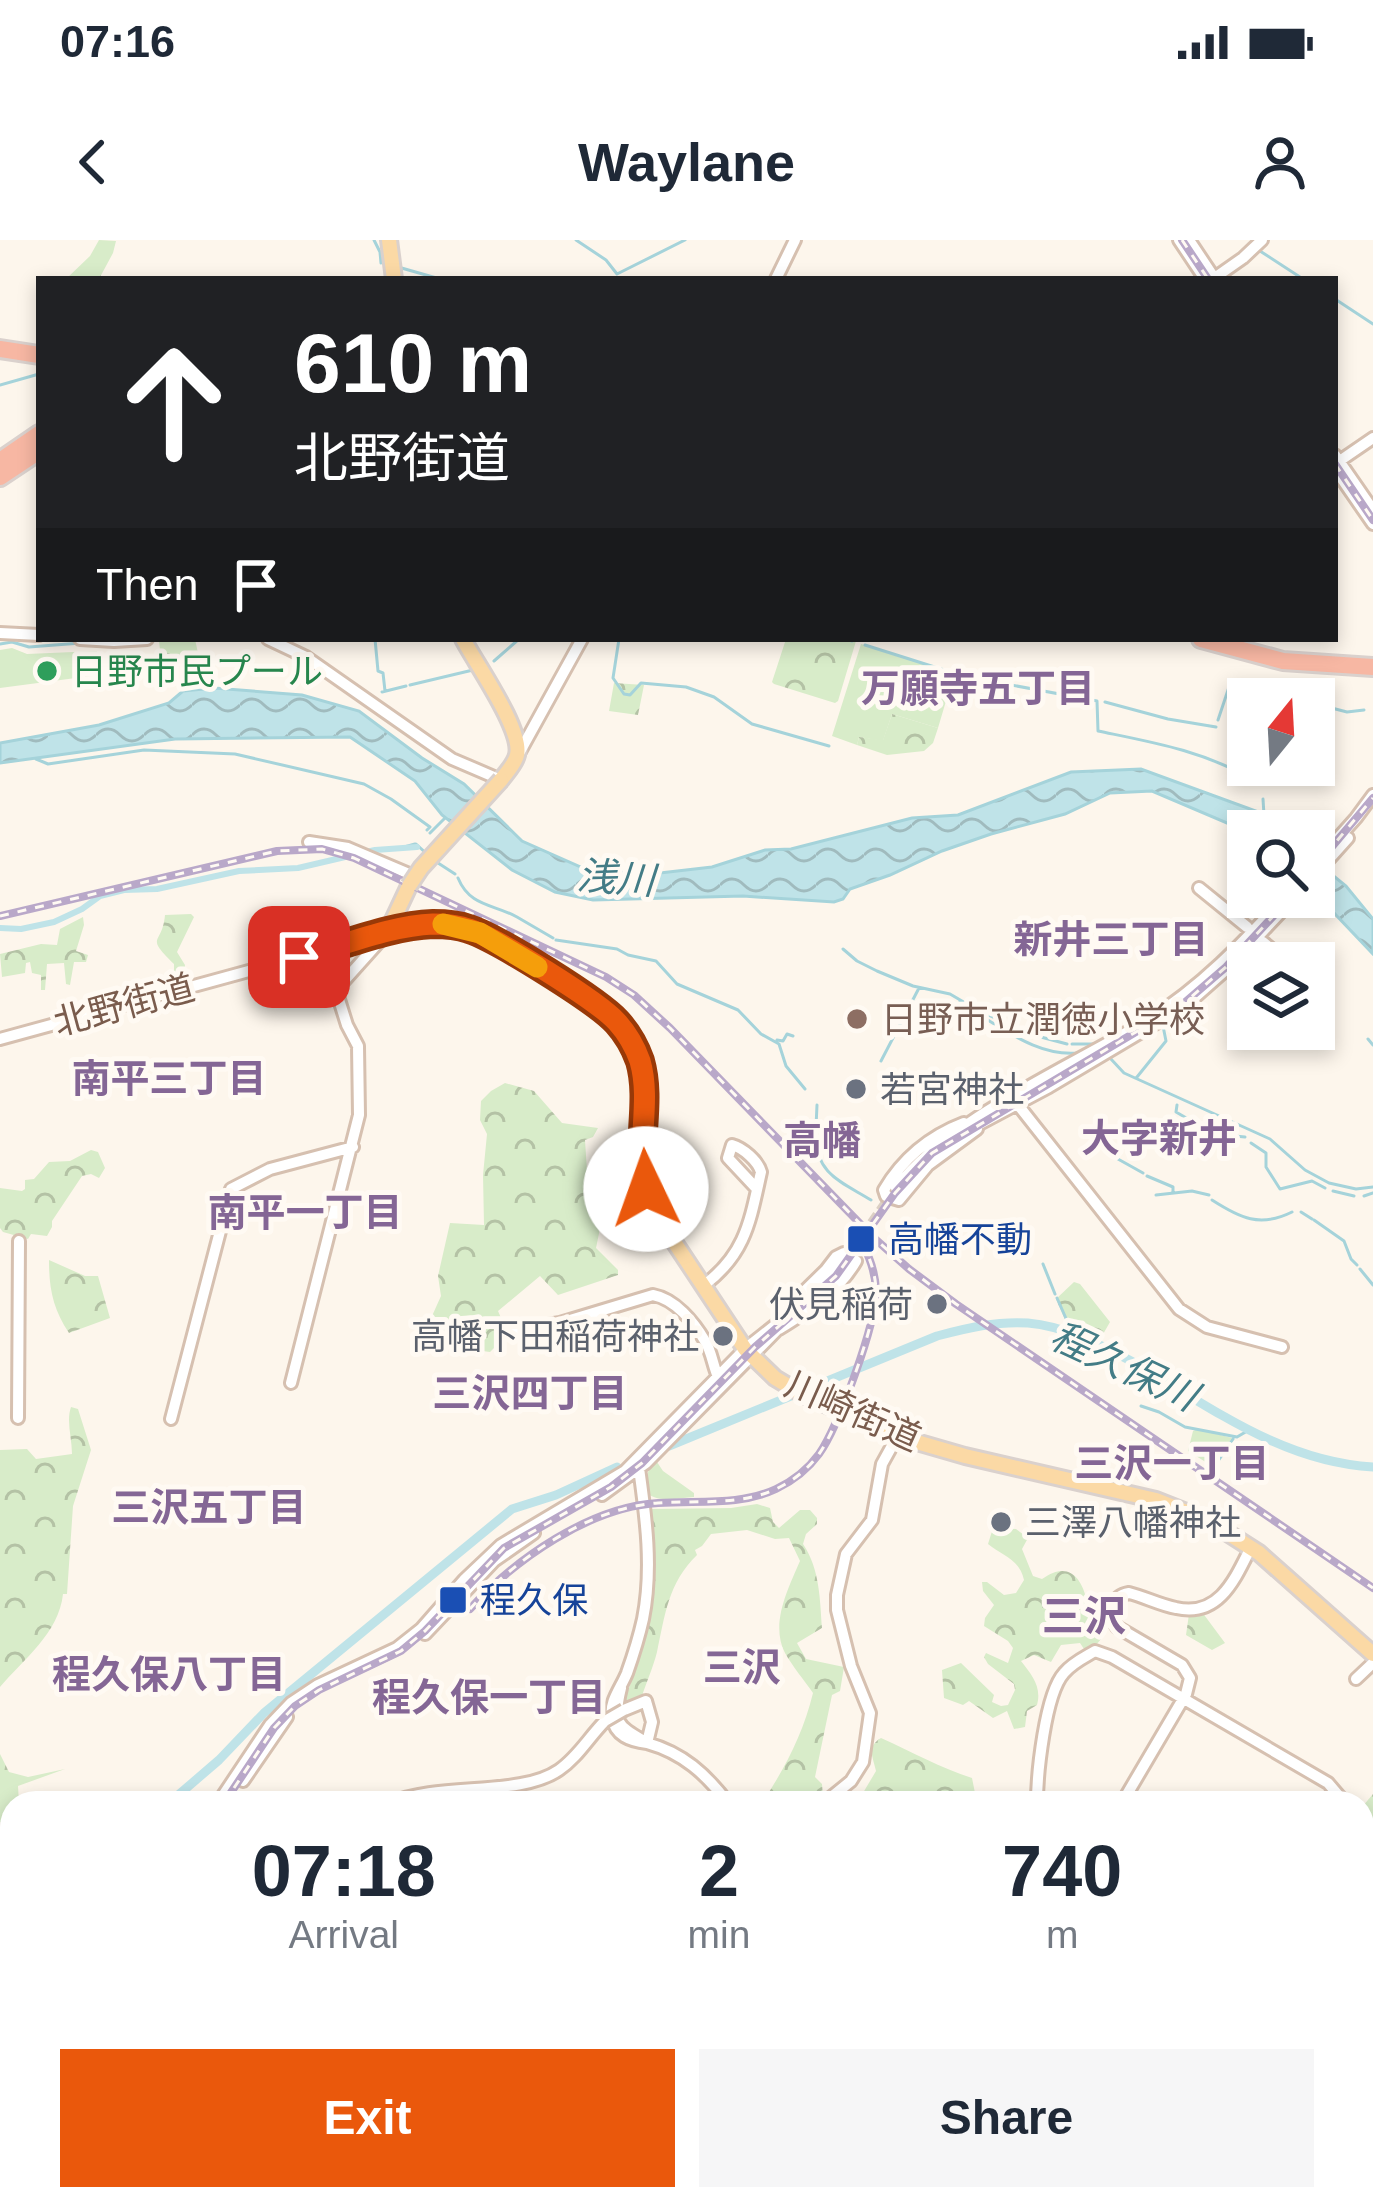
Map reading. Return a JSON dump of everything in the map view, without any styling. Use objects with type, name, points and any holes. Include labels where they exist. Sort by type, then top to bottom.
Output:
[{"type":"highway","points":[[0,346],[36,352]]},
{"type":"highway","points":[[0,461],[36,436]]},
{"type":"highway","points":[[0,477],[36,453]]},
{"type":"highway","points":[[1212,642],[1283,661],[1373,662]]},
{"type":"highway","points":[[1245,642],[1305,656],[1373,662]]},
{"type":"main road","points":[[389,240],[394,276]]},
{"type":"main road","points":[[387,933],[411,881],[516,759],[511,722],[465,642]]},
{"type":"main road","points":[[398,912],[398,921],[411,927]]},
{"type":"main road","name":"川崎街道","points":[[387,933],[440,924],[480,933],[599,1006],[617,1022],[641,1067],[642,1172],[659,1220],[748,1352],[775,1378],[800,1394],[898,1435],[965,1456],[1156,1500],[1209,1521],[1251,1547],[1373,1654]]},
{"type":"street","points":[[777,276],[795,240]]},
{"type":"street","points":[[1179,240],[1209,276]]},
{"type":"street","points":[[1189,240],[1210,276]]},
{"type":"street","points":[[1216,276],[1258,244]]},
{"type":"street","points":[[1338,461],[1373,438]]},
{"type":"street","points":[[1338,465],[1373,510]]},
{"type":"street","points":[[1338,465],[1373,524]]},
{"type":"street","points":[[0,633],[36,635]]},
{"type":"street","points":[[274,642],[306,657],[452,759],[501,780]]},
{"type":"street","points":[[516,759],[579,642]]},
{"type":"street","points":[[1335,846],[1373,795]]},
{"type":"street","points":[[1335,847],[1373,808]]},
{"type":"street","points":[[309,842],[348,848],[411,881]]},
{"type":"street","points":[[1199,888],[1263,942]]},
{"type":"street","points":[[896,1188],[922,1158],[956,1135],[1173,1014],[1208,987],[1269,918]]},
{"type":"street","points":[[1256,934],[1273,918]]},
{"type":"street","points":[[291,1383],[360,1110],[358,1046],[336,993],[387,933]]},
{"type":"street","name":"北野街道","points":[[0,1039],[387,933]]},
{"type":"street","points":[[1256,934],[1260,942]]},
{"type":"street","points":[[356,941],[364,946],[365,956]]},
{"type":"street","points":[[1016,1101],[1178,1309],[1207,1327],[1282,1347]]},
{"type":"street","points":[[983,1120],[928,1165],[899,1200],[884,1193],[922,1145],[983,1120]]},
{"type":"street","points":[[171,1419],[231,1189],[270,1169],[353,1147]]},
{"type":"street","points":[[703,1286],[738,1251],[757,1189]]},
{"type":"street","points":[[19,1240],[19,1418]]},
{"type":"street","points":[[772,1330],[846,1259]]},
{"type":"street","points":[[772,1330],[840,1283],[846,1259]]},
{"type":"street","points":[[236,1791],[278,1726],[296,1708],[321,1691],[403,1653],[506,1550],[604,1494],[846,1259]]},
{"type":"street","points":[[0,1267],[19,1267]]},
{"type":"street","points":[[516,1330],[661,1296],[678,1307],[705,1340],[720,1381]]},
{"type":"street","points":[[0,1367],[19,1367]]},
{"type":"street","points":[[839,1791],[863,1762],[870,1713],[851,1666],[836,1600],[844,1559],[872,1520],[882,1464],[898,1435]]},
{"type":"street","points":[[639,1465],[647,1583],[642,1621],[616,1712],[618,1723],[626,1732],[693,1765],[716,1791]]},
{"type":"street","points":[[226,1791],[270,1725],[291,1703],[397,1648],[501,1545],[639,1465]]},
{"type":"street","points":[[1129,1791],[1190,1686],[1182,1665],[1117,1627],[1112,1617],[1114,1601],[1130,1593],[1182,1610],[1208,1605],[1232,1585],[1251,1547]]},
{"type":"street","points":[[1037,1791],[1054,1690],[1064,1672],[1095,1651],[1335,1791]]},
{"type":"street","points":[[1356,1679],[1373,1664]]},
{"type":"street","points":[[444,1791],[545,1778],[564,1767],[605,1721],[646,1701],[652,1722],[646,1743]]},
{"type":"green space","points":[[99,240],[116,241],[101,276],[69,276]]},
{"type":"green space","points":[[159,642],[196,642],[199,658],[162,668]]},
{"type":"green space","points":[[785,642],[856,642],[835,703],[772,682]]},
{"type":"green space","points":[[861,644],[954,674],[938,728],[892,714],[883,741],[859,737],[857,745],[832,736]]},
{"type":"green space","name":"日野市民プール","points":[[12,648],[27,654],[97,651],[97,667],[91,676],[0,688],[0,650]]},
{"type":"green space","points":[[614,683],[644,685],[638,715],[609,711]]},
{"type":"green space","points":[[892,714],[938,728],[933,743],[924,751],[887,755],[857,745],[859,737],[883,740]]},
{"type":"green space","points":[[165,915],[194,917],[177,952],[185,965],[183,983],[174,982],[174,964],[157,940]]},
{"type":"green space","points":[[83,917],[76,951],[88,955],[86,962],[74,962],[70,985],[64,963],[47,964],[45,990],[30,962],[25,973],[2,977],[0,954],[57,945],[60,929]]},
{"type":"green space","points":[[505,1083],[534,1091],[562,1123],[598,1128],[585,1140],[588,1186],[604,1209],[596,1248],[618,1275],[558,1295],[540,1276],[498,1311],[508,1334],[490,1352],[444,1346],[432,1316],[441,1296],[438,1276],[450,1223],[484,1225],[487,1134],[480,1120],[481,1101]]},
{"type":"green space","points":[[91,1150],[98,1152],[105,1168],[99,1178],[82,1176],[47,1236],[31,1234],[28,1239],[3,1232],[0,1188],[22,1191],[25,1180],[34,1179],[49,1162],[70,1161]]},
{"type":"green space","points":[[49,1260],[85,1276],[98,1276],[110,1318],[69,1333],[53,1298]]},
{"type":"green space","points":[[1074,1282],[1110,1322],[1102,1336],[1066,1322],[1056,1299]]},
{"type":"green space","points":[[71,1407],[78,1409],[91,1450],[73,1506],[67,1594],[47,1633],[0,1687],[0,1450],[27,1449],[36,1459],[72,1454]]},
{"type":"green space","points":[[1193,1431],[1232,1438],[1212,1466],[1188,1451]]},
{"type":"green space","points":[[657,1462],[694,1497],[665,1499],[648,1494],[648,1472]]},
{"type":"green space","points":[[757,1504],[770,1508],[779,1528],[800,1510],[810,1510],[817,1518],[803,1544],[816,1574],[822,1628],[797,1643],[806,1659],[844,1667],[840,1691],[832,1695],[815,1777],[823,1791],[769,1791],[792,1750],[813,1693],[788,1658],[779,1630],[782,1607],[800,1561],[789,1538],[775,1539],[747,1530],[711,1534],[695,1550],[697,1555],[669,1600],[641,1699],[622,1707],[638,1663],[655,1575],[651,1509]]},
{"type":"green space","points":[[993,1528],[1016,1529],[1028,1538],[1022,1549],[1033,1576],[1042,1579],[1059,1571],[1072,1573],[1087,1601],[1109,1601],[1116,1606],[1106,1632],[1086,1652],[1080,1643],[1061,1645],[1051,1662],[1034,1655],[1021,1661],[1035,1682],[1038,1699],[1027,1711],[1025,1727],[1014,1729],[1007,1711],[993,1718],[969,1701],[963,1705],[944,1698],[942,1670],[961,1663],[994,1695],[992,1702],[1008,1705],[1015,1690],[984,1657],[986,1653],[1008,1663],[1013,1648],[984,1626],[994,1605],[982,1582],[1004,1595],[1016,1593],[1024,1580],[1014,1562],[988,1544]]},
{"type":"green space","points":[[1202,1612],[1225,1643],[1212,1650],[1186,1635],[1189,1614]]},
{"type":"green space","points":[[881,1738],[972,1778],[975,1791],[864,1791],[876,1771],[872,1749]]},
{"type":"green space","points":[[0,1754],[9,1772],[28,1777],[65,1769],[18,1786],[18,1791],[0,1791]]},
{"type":"water","name":"浅川","points":[[214,688],[302,695],[359,711],[464,784],[522,841],[583,868],[660,873],[712,867],[765,850],[791,849],[912,818],[958,815],[1071,772],[1141,769],[1253,810],[1227,810],[1227,823],[1152,791],[1110,793],[1065,814],[942,851],[850,889],[834,902],[743,896],[593,900],[555,892],[512,870],[442,815],[415,781],[350,737],[175,739],[0,763],[0,743],[99,725],[169,703],[183,691]]},
{"type":"water","points":[[1335,877],[1373,919],[1373,954],[1335,914]]},
{"type":"waterway","points":[[374,240],[381,263]]},
{"type":"waterway","points":[[576,240],[606,260],[617,274],[685,240]]},
{"type":"waterway","points":[[1260,251],[1298,276]]},
{"type":"waterway","points":[[398,267],[430,276]]},
{"type":"waterway","points":[[1338,301],[1373,324]]},
{"type":"waterway","points":[[0,385],[36,375]]},
{"type":"waterway","points":[[375,642],[385,691]]},
{"type":"waterway","points":[[494,661],[516,642]]},
{"type":"waterway","points":[[619,642],[613,678],[624,694],[630,695],[641,683],[686,687],[714,697],[752,724],[829,746]]},
{"type":"waterway","points":[[0,644],[81,643]]},
{"type":"waterway","points":[[865,645],[963,676],[1097,701],[1098,731],[1196,754],[1227,767]]},
{"type":"waterway","points":[[410,685],[473,670]]},
{"type":"waterway","points":[[382,692],[406,686]]},
{"type":"waterway","points":[[1218,720],[1227,693]]},
{"type":"waterway","points":[[1105,702],[1216,727]]},
{"type":"waterway","points":[[1335,709],[1364,710]]},
{"type":"waterway","points":[[36,759],[48,764],[144,750],[235,754],[364,784],[430,827],[427,830]]},
{"type":"waterway","points":[[1263,799],[1264,810]]},
{"type":"waterway","points":[[430,833],[445,818]]},
{"type":"waterway","points":[[397,849],[415,844]]},
{"type":"waterway","points":[[416,844],[428,855]]},
{"type":"waterway","points":[[0,928],[54,922],[100,896],[124,890],[157,889],[239,871],[298,868],[375,850],[417,847]]},
{"type":"waterway","points":[[435,861],[455,874]]},
{"type":"waterway","points":[[458,878],[476,900],[553,938]]},
{"type":"waterway","points":[[556,940],[617,949],[656,961],[677,984],[738,1010],[761,1034],[779,1044],[786,1066],[805,1089]]},
{"type":"waterway","points":[[843,949],[877,971],[950,994],[1032,1034]]},
{"type":"waterway","points":[[881,1061],[919,988]]},
{"type":"waterway","points":[[960,1001],[1032,1045],[1078,1053]]},
{"type":"waterway","points":[[1137,1077],[1166,1041],[1163,1026]]},
{"type":"waterway","points":[[777,1040],[793,1036]]},
{"type":"waterway","points":[[1037,1036],[1067,1044]]},
{"type":"waterway","points":[[1368,1039],[1373,1045]]},
{"type":"waterway","points":[[1072,1044],[1094,1044]]},
{"type":"waterway","points":[[1110,1058],[1124,1073],[1270,1139],[1305,1170],[1329,1183],[1373,1187]]},
{"type":"waterway","points":[[816,1127],[817,1105]]},
{"type":"waterway","points":[[1177,1105],[1176,1112],[1214,1134],[1245,1137]]},
{"type":"waterway","points":[[815,1135],[825,1168],[871,1200]]},
{"type":"waterway","points":[[1251,1143],[1266,1153],[1266,1167],[1280,1189],[1312,1181],[1325,1188]]},
{"type":"waterway","points":[[1109,1154],[1143,1173]]},
{"type":"waterway","points":[[1147,1176],[1173,1187],[1173,1192]]},
{"type":"waterway","points":[[1156,1195],[1192,1191],[1209,1195]]},
{"type":"waterway","points":[[1333,1191],[1354,1196]]},
{"type":"waterway","points":[[1364,1196],[1373,1193]]},
{"type":"waterway","points":[[1212,1200],[1250,1219],[1292,1212]]},
{"type":"waterway","points":[[1301,1212],[1312,1219]]},
{"type":"waterway","points":[[1314,1220],[1344,1241],[1357,1265]]},
{"type":"waterway","points":[[1043,1264],[1055,1294]]},
{"type":"waterway","points":[[1360,1269],[1373,1285]]},
{"type":"waterway","points":[[1057,1298],[1068,1323],[1084,1329]]},
{"type":"waterway","name":"程久保川","points":[[669,1446],[937,1336],[993,1324],[1028,1323],[1068,1332],[1106,1348],[1276,1443],[1339,1463],[1373,1467]]},
{"type":"waterway","points":[[1141,1406],[1185,1427],[1237,1437],[1249,1430]]},
{"type":"waterway","points":[[1214,1467],[1233,1439]]},
{"type":"waterway","name":"程久保川","points":[[183,1791],[264,1713],[512,1509],[617,1467]]},
{"type":"tunnel","points":[[846,1260],[894,1191]]},
{"type":"railway","points":[[1182,240],[1206,276]]},
{"type":"railway","points":[[1338,468],[1373,520]]},
{"type":"railway","points":[[1335,843],[1373,798]]},
{"type":"railway","points":[[0,916],[277,851],[322,849],[354,858],[606,977],[670,1028],[909,1269],[1373,1588]]},
{"type":"railway","points":[[232,1791],[274,1728],[295,1706],[401,1651],[504,1548],[611,1487],[642,1463],[755,1347],[836,1276],[895,1193],[932,1153],[1183,1004],[1272,918]]},
{"type":"railway","points":[[470,1609],[531,1555],[580,1525],[632,1507],[762,1494],[810,1465],[846,1399],[875,1305],[874,1274],[855,1230]]},
{"type":"slow traffic","points":[[443,924],[480,933],[537,967]]},
{"type":"place","name":"日野市民プール","points":[[47,671]]},
{"type":"place","name":"日野市立潤徳小学校","points":[[857,1019]]},
{"type":"place","name":"若宮神社","points":[[856,1089]]},
{"type":"place","name":"高幡不動","points":[[861,1239]]},
{"type":"place","name":"伏見稲荷","points":[[937,1304]]},
{"type":"place","name":"高幡下田稲荷神社","points":[[723,1336]]},
{"type":"place","name":"三澤八幡神社","points":[[1001,1522]]},
{"type":"place","name":"程久保","points":[[453,1600]]},
{"type":"district","name":"万願寺五丁目","points":[[978,688]]},
{"type":"district","name":"新井三丁目","points":[[1111,939]]},
{"type":"district","name":"南平三丁目","points":[[169,1078]]},
{"type":"district","name":"大字新井","points":[[1159,1138]]},
{"type":"district","name":"高幡","points":[[822,1140]]},
{"type":"district","name":"南平一丁目","points":[[305,1212]]},
{"type":"district","name":"三沢四丁目","points":[[530,1393]]},
{"type":"district","name":"三沢一丁目","points":[[1172,1463]]},
{"type":"district","name":"三沢五丁目","points":[[209,1507]]},
{"type":"district","name":"三沢","points":[[1084,1616]]},
{"type":"district","name":"三沢","points":[[742,1667]]},
{"type":"district","name":"程久保八丁目","points":[[169,1674]]},
{"type":"district","name":"程久保一丁目","points":[[489,1697]]},
{"type":"route","points":[[299,957],[411,927],[461,926],[490,938],[599,1006],[617,1022],[639,1059],[646,1189]]}]
